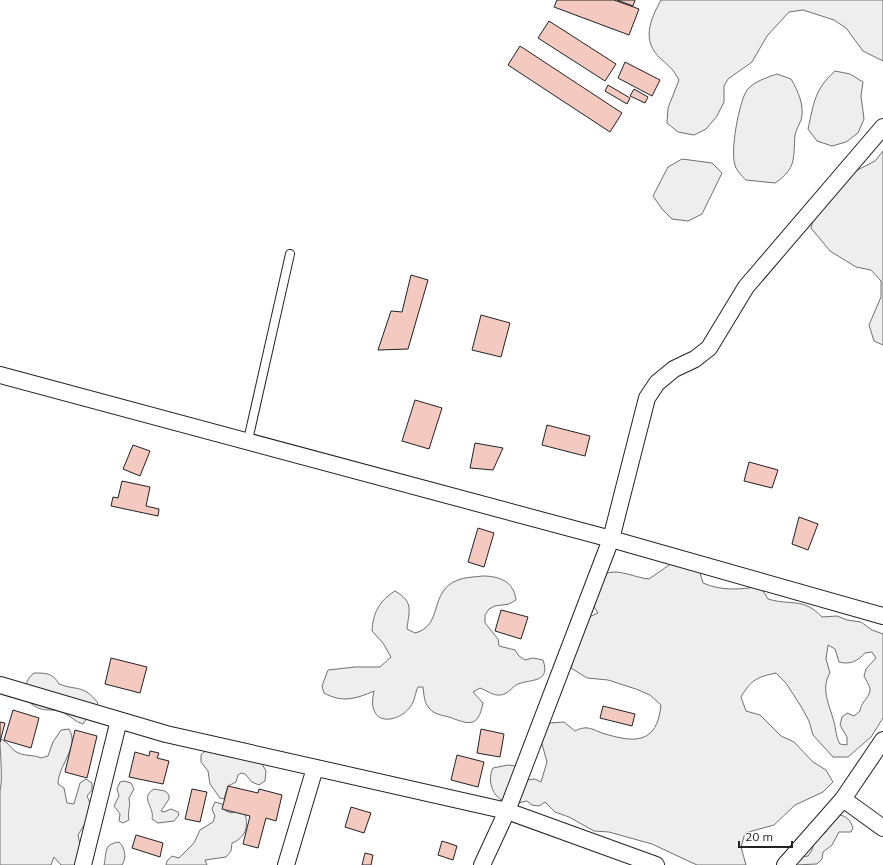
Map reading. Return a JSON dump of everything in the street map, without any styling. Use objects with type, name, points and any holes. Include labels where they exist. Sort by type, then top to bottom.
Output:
[{"type":"street","points":[[482,865],[507,811],[611,539],[647,398],[653,388],[674,369],[694,359],[709,348],[746,287],[883,127]]},
{"type":"street","points":[[0,375],[248,440],[611,539],[883,616]]},
{"type":"street","points":[[0,685],[166,734],[507,811],[656,865]]},
{"type":"street","points":[[83,865],[119,720]]},
{"type":"street","points":[[785,865],[843,799],[883,740]]},
{"type":"street","points":[[286,865],[315,768]]},
{"type":"street","points":[[843,799],[883,828]]},
{"type":"lane","points":[[248,440],[290,254]]},
{"type":"shaded area","points":[[661,0],[883,0],[883,61],[863,51],[846,28],[834,20],[803,10],[789,12],[767,36],[752,62],[728,79],[724,86],[724,102],[717,116],[706,129],[694,135],[678,132],[667,123],[668,108],[679,80],[672,69],[655,52],[649,38],[651,23]]},
{"type":"shaded area","points":[[835,71],[850,74],[863,82],[861,96],[864,119],[858,133],[846,142],[832,146],[817,141],[808,129],[816,97],[823,84]]},
{"type":"shaded area","points":[[777,74],[791,79],[801,104],[802,115],[795,135],[794,157],[787,173],[775,183],[746,180],[739,173],[735,165],[734,158],[734,138],[738,115],[747,90],[761,80]]},
{"type":"shaded area","points":[[883,151],[883,345],[874,341],[869,325],[881,297],[881,281],[871,270],[856,267],[830,251],[811,228],[815,211],[846,176],[875,161]]},
{"type":"shaded area","points":[[682,159],[712,163],[722,173],[702,214],[688,221],[672,219],[662,209],[653,196],[668,167]]},
{"type":"shaded area","points":[[672,563],[699,569],[703,583],[710,586],[731,589],[760,586],[768,599],[803,604],[822,617],[837,616],[847,620],[861,622],[872,630],[883,634],[883,718],[871,737],[848,757],[833,757],[813,735],[809,721],[802,708],[786,683],[776,673],[755,680],[741,697],[746,711],[760,715],[781,736],[794,742],[813,762],[826,770],[833,782],[823,792],[795,805],[774,825],[745,833],[741,847],[746,865],[697,865],[652,844],[609,832],[594,831],[569,817],[555,812],[545,802],[539,806],[532,805],[527,801],[510,803],[504,801],[496,795],[491,785],[490,779],[493,768],[508,765],[516,766],[527,780],[535,779],[541,782],[547,762],[539,733],[549,723],[564,722],[575,731],[582,728],[588,728],[614,736],[634,739],[642,738],[655,728],[659,718],[661,705],[650,695],[608,680],[587,678],[571,668],[578,644],[580,621],[598,613],[591,602],[592,586],[603,575],[612,572],[649,579]],"holes":[[[828,645],[835,649],[839,662],[854,662],[865,653],[872,652],[876,658],[866,669],[864,676],[870,687],[870,691],[868,697],[862,704],[860,711],[854,716],[847,713],[842,717],[840,725],[847,737],[847,745],[840,744],[826,691],[827,679],[830,673],[826,659]]]},
{"type":"shaded area","points":[[483,576],[495,577],[505,581],[509,584],[515,594],[516,600],[509,604],[495,606],[489,609],[485,615],[485,623],[498,639],[499,646],[515,650],[519,656],[525,660],[533,658],[543,660],[545,667],[544,673],[538,679],[518,684],[503,695],[495,695],[480,688],[473,692],[483,703],[481,711],[475,721],[467,723],[439,714],[429,708],[424,698],[423,687],[418,687],[413,702],[406,711],[396,718],[390,719],[379,717],[375,713],[373,707],[374,691],[349,699],[337,698],[324,693],[322,686],[328,670],[355,667],[380,667],[391,657],[383,643],[372,631],[375,613],[381,603],[389,595],[395,591],[408,603],[409,612],[407,629],[415,633],[424,629],[430,623],[443,592],[449,585],[461,579]]},
{"type":"shaded area","points":[[34,673],[49,674],[57,680],[59,684],[84,690],[93,697],[98,703],[83,724],[64,713],[41,709],[26,699],[27,682]]},
{"type":"shaded area","points":[[69,729],[72,736],[72,743],[61,770],[58,784],[64,788],[67,803],[74,804],[80,783],[86,779],[92,783],[92,790],[87,796],[93,810],[78,835],[81,850],[77,865],[61,865],[54,857],[51,865],[0,865],[0,739],[18,753],[41,758],[48,756],[53,742],[61,730]]},
{"type":"shaded area","points":[[206,750],[261,762],[266,771],[265,781],[259,785],[252,782],[245,774],[241,773],[238,775],[236,782],[228,786],[224,799],[220,798],[210,784],[208,771],[201,762],[201,755]]},
{"type":"shaded area","points":[[124,781],[131,783],[134,789],[129,798],[129,820],[123,823],[119,821],[120,814],[114,806],[119,796],[117,789],[120,782]]},
{"type":"shaded area","points":[[154,789],[165,791],[169,795],[169,799],[161,811],[164,812],[171,809],[178,812],[179,815],[174,821],[158,823],[152,819],[148,796]]},
{"type":"shaded area","points":[[215,802],[222,804],[226,811],[232,813],[239,810],[245,814],[245,832],[240,838],[232,843],[231,851],[226,857],[205,860],[207,865],[166,865],[167,861],[172,856],[179,858],[194,843],[200,830],[213,822],[215,816],[212,809]]},
{"type":"shaded area","points":[[838,815],[846,817],[851,823],[853,828],[851,832],[839,832],[832,845],[823,852],[822,859],[817,864],[795,865],[800,857],[808,856],[812,850],[815,839],[826,832],[830,821]]},
{"type":"shaded area","points":[[119,842],[125,853],[122,865],[104,865],[108,847]]},
{"type":"building","points":[[557,0],[614,0],[639,9],[629,35],[554,7]]},
{"type":"building","points":[[617,0],[635,0],[633,6]]},
{"type":"building","points":[[549,21],[616,64],[605,81],[538,38]]},
{"type":"building","points":[[520,46],[622,113],[610,132],[508,65]]},
{"type":"building","points":[[625,62],[660,80],[652,96],[618,78]]},
{"type":"building","points":[[608,85],[630,98],[627,104],[605,91]]},
{"type":"building","points":[[634,89],[648,97],[645,103],[630,96]]},
{"type":"building","points":[[411,275],[428,280],[408,349],[378,350],[391,311],[402,312]]},
{"type":"building","points":[[481,315],[510,323],[501,357],[472,350]]},
{"type":"building","points":[[415,400],[442,408],[429,449],[402,441]]},
{"type":"building","points":[[547,425],[590,436],[585,456],[542,445]]},
{"type":"building","points":[[475,443],[503,448],[493,470],[470,468]]},
{"type":"building","points":[[133,445],[150,451],[140,476],[123,469]]},
{"type":"building","points":[[749,462],[778,470],[772,488],[744,481]]},
{"type":"building","points":[[122,481],[150,487],[146,506],[159,509],[158,516],[111,506],[113,497],[118,498]]},
{"type":"building","points":[[799,517],[818,524],[808,550],[792,544]]},
{"type":"building","points":[[478,528],[494,533],[484,567],[468,562]]},
{"type":"building","points":[[501,610],[528,617],[521,639],[495,631]]},
{"type":"building","points":[[111,658],[147,667],[140,693],[105,684]]},
{"type":"building","points":[[603,706],[635,714],[632,726],[600,718]]},
{"type":"building","points":[[13,710],[39,718],[31,748],[4,740]]},
{"type":"building","points":[[0,722],[5,723],[0,742]]},
{"type":"building","points":[[481,729],[504,734],[500,757],[477,753]]},
{"type":"building","points":[[75,730],[97,736],[87,778],[65,772]]},
{"type":"building","points":[[150,751],[159,753],[157,758],[169,761],[163,784],[129,777],[135,752],[149,756]]},
{"type":"building","points":[[457,755],[484,762],[478,787],[451,780]]},
{"type":"building","points":[[228,786],[258,793],[259,789],[282,795],[276,821],[266,818],[258,848],[243,844],[250,816],[222,809]]},
{"type":"building","points":[[192,789],[207,792],[200,822],[185,819]]},
{"type":"building","points":[[351,807],[371,813],[364,833],[345,827]]},
{"type":"building","points":[[136,835],[163,843],[160,857],[132,848]]},
{"type":"building","points":[[442,841],[457,846],[453,860],[438,855]]},
{"type":"building","points":[[365,853],[373,855],[371,865],[362,865]]}]
